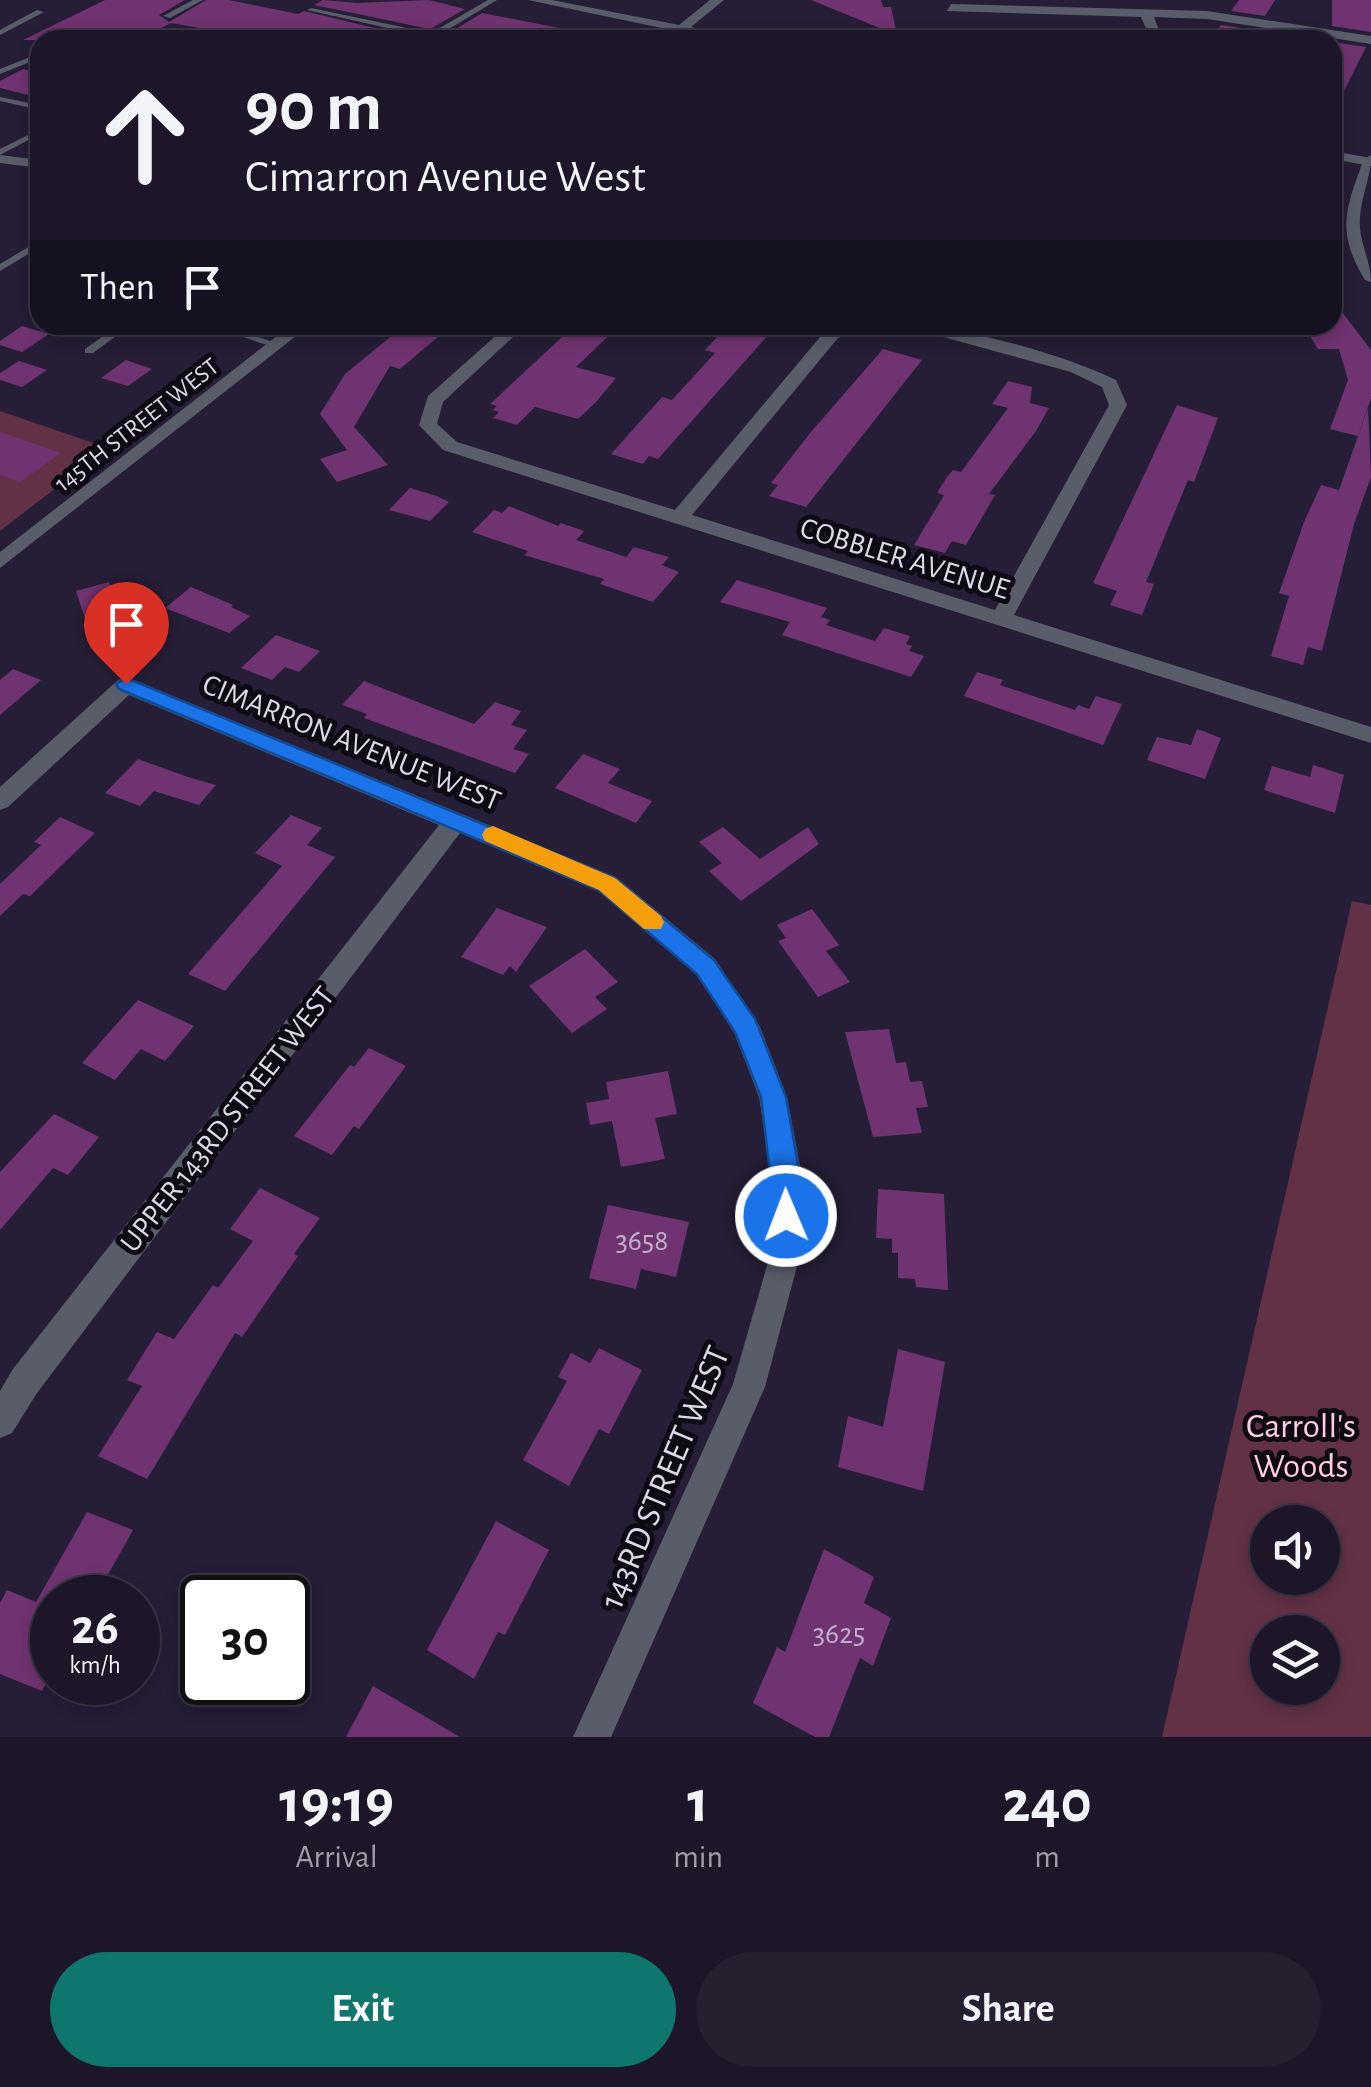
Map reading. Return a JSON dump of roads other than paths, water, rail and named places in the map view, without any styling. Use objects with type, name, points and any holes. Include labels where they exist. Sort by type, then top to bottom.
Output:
[{"type":"street","points":[[534,0],[686,30]]},
{"type":"street","points":[[681,29],[718,0]]},
{"type":"street","points":[[952,8],[1239,18],[1311,30]]},
{"type":"street","points":[[1146,13],[1153,30]]},
{"type":"street","points":[[1342,35],[1371,40]]},
{"type":"street","points":[[0,156],[30,162]]},
{"type":"street","points":[[1342,157],[1371,161],[1349,223],[1354,249],[1371,277]]},
{"type":"street","name":"145TH STREET WEST","points":[[0,562],[290,335]]},
{"type":"street","name":"COBBLER AVENUE","points":[[507,335],[434,400],[428,425],[450,446],[1371,735]]},
{"type":"street","points":[[678,518],[831,335]]},
{"type":"street","points":[[947,335],[1077,368],[1110,384],[1118,405],[1002,619]]},
{"type":"street","name":"CIMARRON AVENUE WEST","points":[[0,800],[126,684],[607,884]]},
{"type":"street","name":"UPPER 143RD STREET WEST","points":[[0,1422],[25,1381],[457,819]]},
{"type":"street","name":"143RD STREET WEST","points":[[592,1737],[749,1387],[785,1254],[787,1176],[774,1097],[746,1027],[706,967],[607,884]]},
{"type":"lane","points":[[167,16],[198,0]]},
{"type":"lane","points":[[442,30],[492,0]]},
{"type":"lane","points":[[311,10],[404,30]]},
{"type":"lane","points":[[0,33],[40,12]]},
{"type":"lane","points":[[0,58],[30,63]]},
{"type":"lane","points":[[0,72],[30,60]]},
{"type":"lane","points":[[0,99],[30,106]]},
{"type":"lane","points":[[0,156],[30,137]]},
{"type":"lane","points":[[0,268],[30,249]]},
{"type":"lane","points":[[89,351],[112,335]]},
{"type":"lane","points":[[244,335],[277,345]]},
{"type":"park label","name":"Carroll's Woods","points":[[1301,1445]]}]
